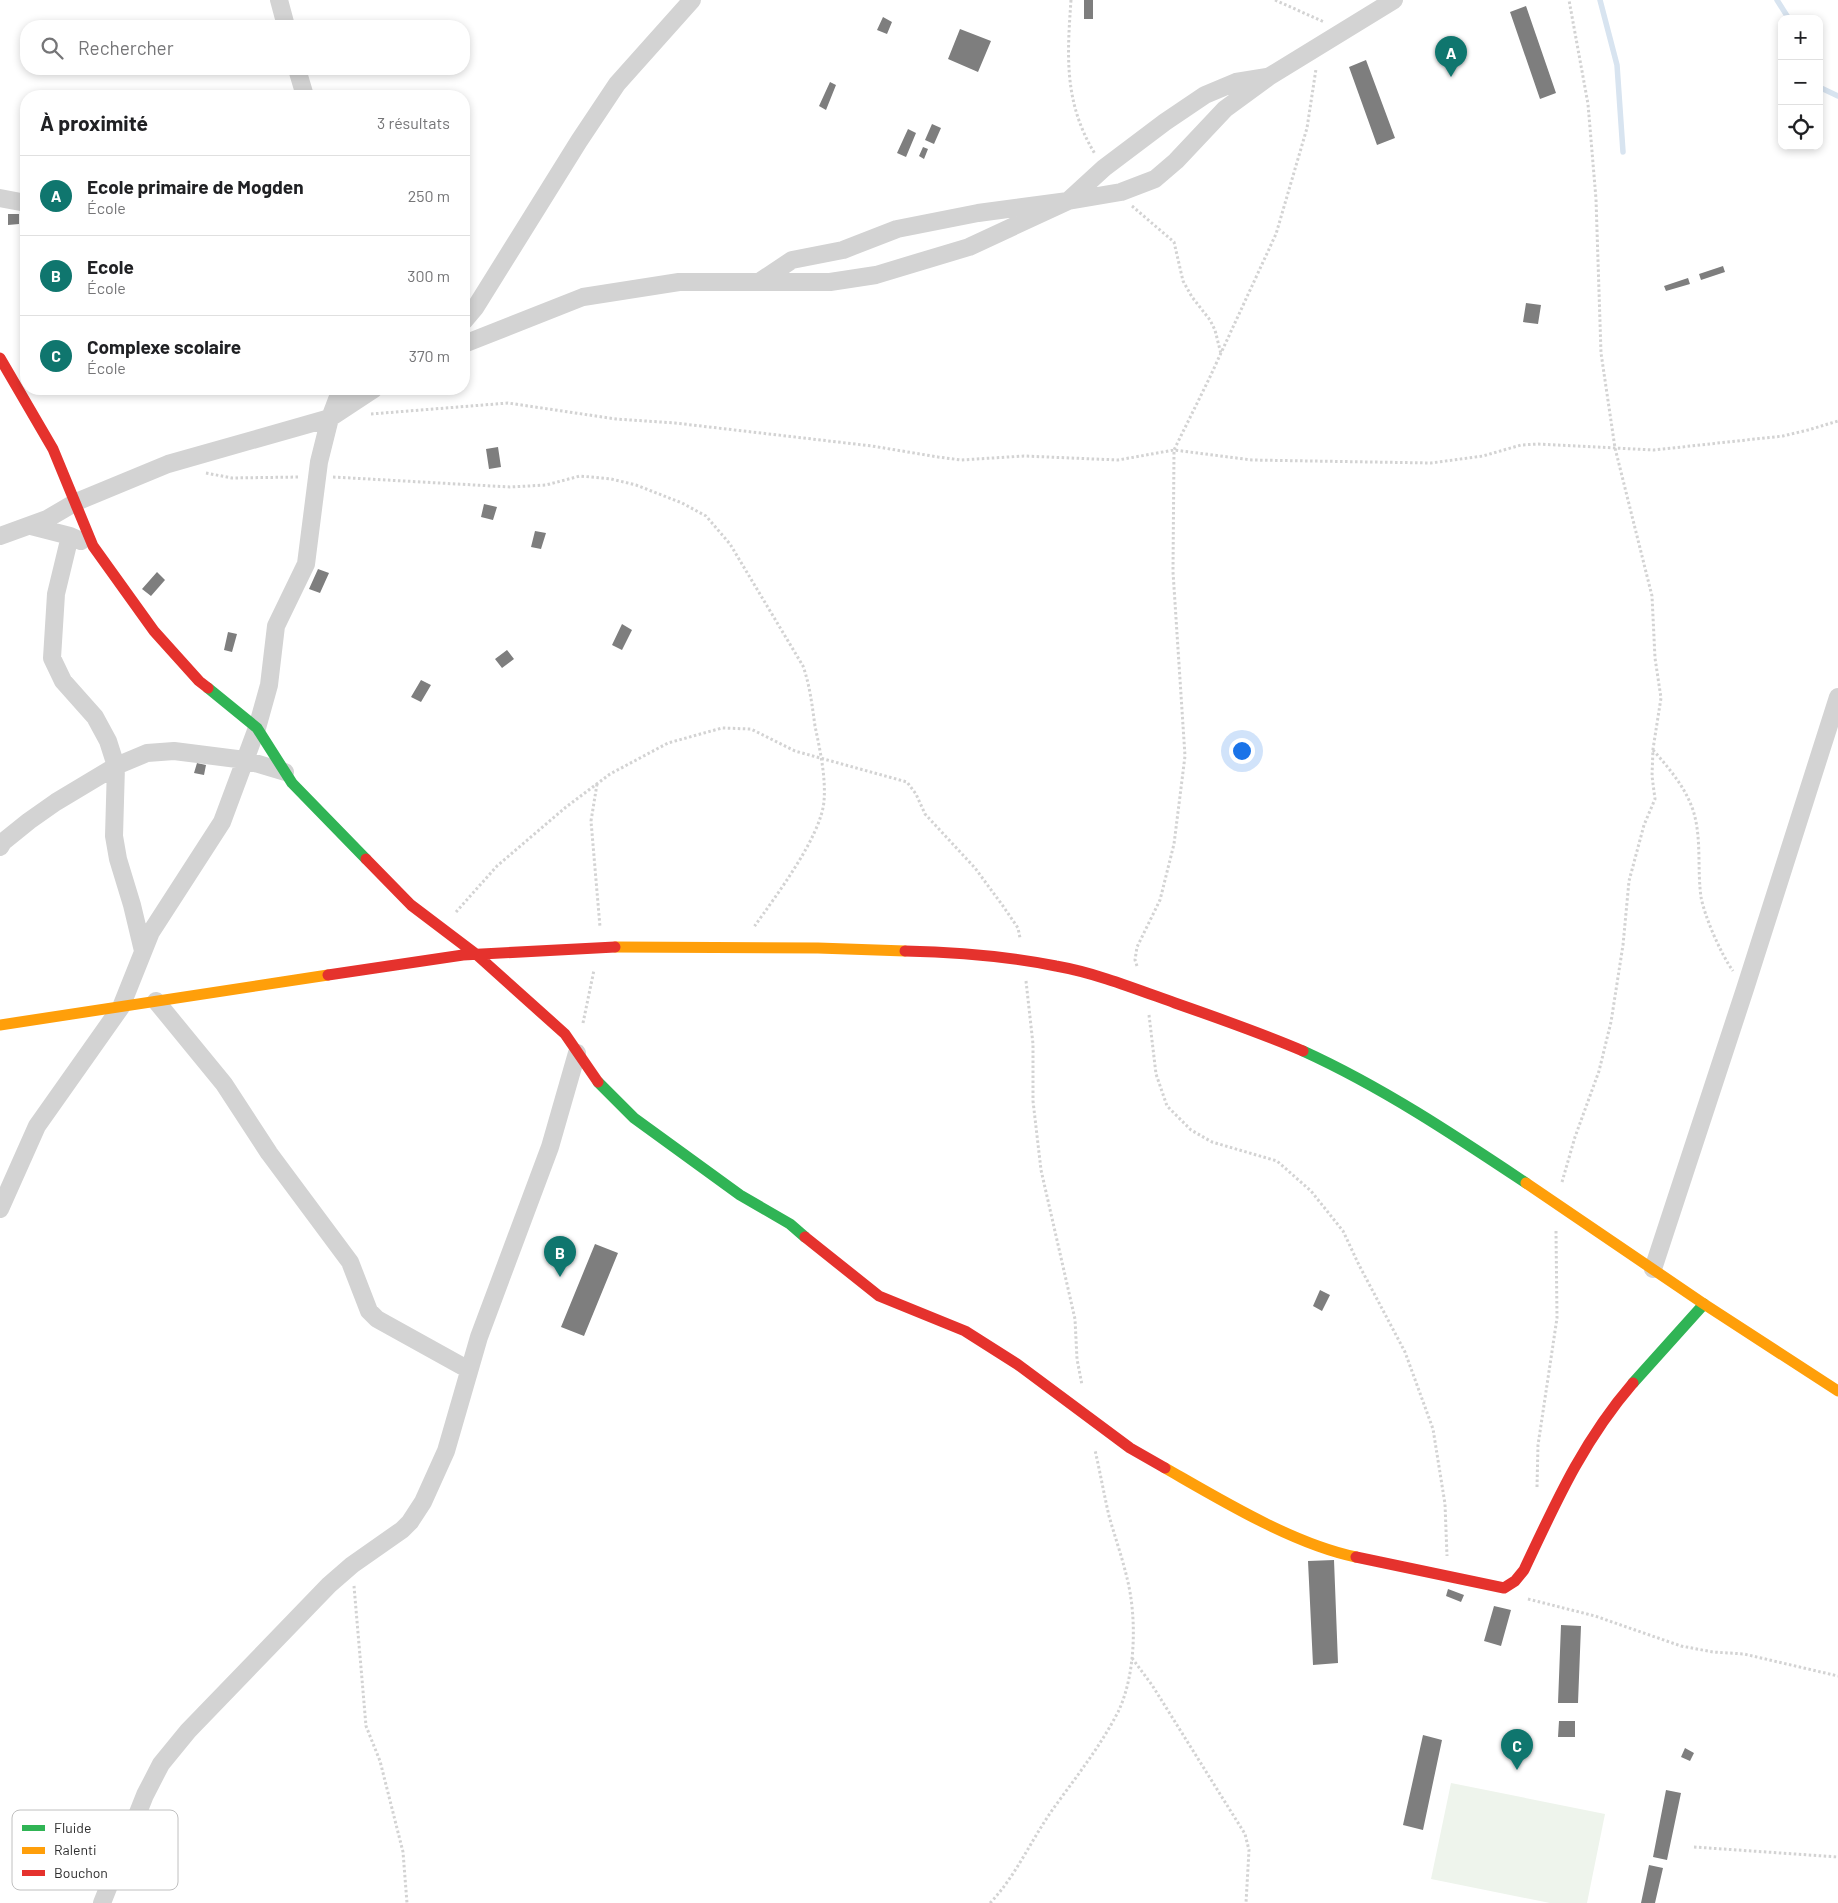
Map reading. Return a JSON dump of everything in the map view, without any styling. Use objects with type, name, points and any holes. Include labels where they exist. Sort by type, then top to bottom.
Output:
[{"type":"street","points":[[279,0],[284,20]]},
{"type":"street","points":[[470,314],[579,141],[618,84],[692,0]]},
{"type":"street","points":[[758,282],[792,260],[843,250],[896,229],[978,213],[1121,192],[1155,179],[1176,161],[1225,110],[1270,76],[1394,0]]},
{"type":"street","points":[[299,75],[303,90]]},
{"type":"street","points":[[470,342],[583,297],[679,282],[830,282],[876,275],[970,247],[1068,200],[1104,168],[1165,122],[1205,95],[1236,82],[1270,76]]},
{"type":"street","points":[[0,198],[20,202]]},
{"type":"street","points":[[0,358],[20,392]]},
{"type":"street","points":[[22,395],[53,448],[93,546],[154,632],[199,681],[257,728],[292,783],[411,905],[477,954],[565,1034],[593,1076],[634,1118],[740,1194],[790,1224],[879,1296],[965,1331],[1017,1364],[1130,1448],[1210,1494],[1288,1534],[1345,1556],[1504,1588],[1515,1581],[1524,1570],[1565,1482],[1605,1417],[1647,1366],[1704,1304]]},
{"type":"street","points":[[0,1209],[37,1126],[121,1007],[151,932],[222,822],[257,728],[269,685],[276,626],[306,564],[318,462],[330,418],[339,395]]},
{"type":"street","points":[[0,536],[31,526],[76,502],[168,464],[330,418],[365,395]]},
{"type":"street","points":[[31,526],[70,536],[93,546]]},
{"type":"street","points":[[70,536],[56,594],[52,658],[63,680],[95,717],[108,741],[116,766],[114,836],[118,859],[132,904],[143,951]]},
{"type":"street","points":[[1653,1269],[1838,697]]},
{"type":"street","points":[[0,846],[29,821],[56,802],[116,766],[147,753],[174,752],[245,760],[285,772]]},
{"type":"street","points":[[0,1025],[477,954],[599,948],[818,948],[942,952],[1022,960],[1058,966],[1147,993],[1268,1036],[1344,1071],[1386,1093],[1456,1136],[1704,1304],[1838,1391]]},
{"type":"street","points":[[156,1001],[224,1084],[269,1153],[350,1262],[369,1311],[377,1319],[469,1370]]},
{"type":"street","points":[[139,1810],[161,1764],[188,1731],[329,1585],[352,1565],[402,1530],[410,1522],[423,1502],[446,1451],[493,1296],[550,1147],[577,1053]]},
{"type":"street","points":[[102,1903],[107,1890]]},
{"type":"path","points":[[1275,0],[1344,31]]},
{"type":"path","points":[[1537,1491],[1538,1445],[1557,1318],[1556,1205],[1575,1137],[1599,1071],[1611,1022],[1623,945],[1629,881],[1644,825],[1655,799],[1652,776],[1653,749],[1661,698],[1655,658],[1652,596],[1615,448],[1601,353],[1596,200],[1588,104],[1569,0]]},
{"type":"path","points":[[1319,46],[1307,128],[1276,234],[1174,450],[1173,572],[1185,756],[1174,844],[1160,900],[1137,947],[1135,960],[1147,993],[1156,1074],[1167,1106],[1190,1130],[1212,1142],[1277,1161],[1311,1191],[1343,1231],[1405,1352],[1433,1429],[1445,1504],[1448,1578]]},
{"type":"path","points":[[369,414],[508,403],[616,419],[675,423],[863,445],[960,460],[1024,456],[1118,460],[1174,450],[1252,460],[1430,463],[1483,456],[1521,445],[1538,444],[1654,450],[1783,436],[1838,421]]},
{"type":"path","points":[[204,472],[232,478],[316,477],[510,487],[546,485],[580,476],[611,478],[636,485],[682,503],[706,516],[730,544],[803,666],[810,684],[811,704],[821,758],[824,802],[818,826],[791,873],[740,948]]},
{"type":"path","points":[[438,925],[459,910],[497,866],[566,807],[610,774],[668,744],[722,728],[751,728],[795,751],[907,782],[916,794],[925,814],[975,868],[1018,928],[1033,1044],[1033,1101],[1041,1170],[1075,1320],[1076,1359],[1082,1388]]},
{"type":"path","points":[[1653,749],[1675,775],[1693,809],[1697,830],[1702,898],[1709,923],[1730,968],[1745,989]]},
{"type":"path","points":[[577,1053],[599,948],[600,926],[591,821],[598,783]]},
{"type":"path","points":[[990,1903],[1002,1890],[1041,1826],[1097,1748],[1119,1710],[1129,1681],[1134,1629],[1128,1580],[1109,1515],[1088,1416]]},
{"type":"path","points":[[352,1565],[366,1726],[380,1761],[403,1852],[407,1903]]},
{"type":"path","points":[[1504,1588],[1534,1602],[1596,1616],[1681,1646],[1713,1652],[1744,1654],[1838,1676]]},
{"type":"path","points":[[1132,1658],[1157,1692],[1245,1834],[1249,1850],[1246,1903]]},
{"type":"path","points":[[1694,1847],[1838,1857]]},
{"type":"shaded area","points":[[1451,1783],[1605,1814],[1587,1903],[1550,1903],[1431,1879]]},
{"type":"building","points":[[1084,0],[1093,0],[1093,19],[1084,19]]},
{"type":"building","points":[[1526,6],[1556,93],[1540,99],[1510,12]]},
{"type":"building","points":[[883,17],[892,22],[887,34],[877,30]]},
{"type":"building","points":[[960,29],[991,41],[978,72],[948,59]]},
{"type":"building","points":[[1366,60],[1395,138],[1377,145],[1349,67]]},
{"type":"building","points":[[830,82],[836,85],[826,110],[819,106]]},
{"type":"building","points":[[932,124],[941,128],[934,144],[925,140]]},
{"type":"building","points":[[908,129],[916,133],[906,157],[897,153]]},
{"type":"building","points":[[923,147],[928,149],[924,159],[919,156]]},
{"type":"building","points":[[8,214],[19,214],[19,224],[8,225]]},
{"type":"building","points":[[1723,266],[1725,272],[1701,280],[1699,274]]},
{"type":"building","points":[[1688,278],[1690,284],[1666,291],[1664,286]]},
{"type":"building","points":[[1526,303],[1541,305],[1538,324],[1523,322]]},
{"type":"building","points":[[498,447],[501,467],[489,469],[486,449]]},
{"type":"building","points":[[484,504],[497,507],[493,520],[481,517]]},
{"type":"building","points":[[535,531],[546,533],[541,549],[531,547]]},
{"type":"building","points":[[318,569],[329,573],[320,593],[309,589]]},
{"type":"building","points":[[157,572],[165,580],[151,596],[142,589]]},
{"type":"building","points":[[622,624],[632,630],[622,650],[612,645]]},
{"type":"building","points":[[228,632],[237,634],[232,652],[224,650]]},
{"type":"building","points":[[507,650],[514,659],[502,668],[495,659]]},
{"type":"building","points":[[421,680],[431,685],[421,702],[411,697]]},
{"type":"building","points":[[197,763],[206,765],[204,775],[194,773]]},
{"type":"building","points":[[595,1244],[618,1253],[584,1336],[561,1327]]},
{"type":"building","points":[[1320,1290],[1330,1295],[1322,1311],[1313,1306]]},
{"type":"building","points":[[1334,1560],[1338,1663],[1313,1665],[1308,1561]]},
{"type":"building","points":[[1448,1589],[1464,1595],[1461,1602],[1446,1596]]},
{"type":"building","points":[[1494,1606],[1511,1610],[1501,1646],[1484,1641]]},
{"type":"building","points":[[1561,1625],[1581,1626],[1578,1703],[1558,1703]]},
{"type":"building","points":[[1559,1721],[1575,1721],[1575,1737],[1558,1737]]},
{"type":"building","points":[[1423,1735],[1442,1740],[1423,1830],[1403,1825]]},
{"type":"building","points":[[1685,1748],[1694,1753],[1690,1761],[1681,1757]]},
{"type":"building","points":[[1666,1790],[1681,1793],[1667,1860],[1653,1857]]},
{"type":"building","points":[[1649,1865],[1663,1868],[1655,1903],[1641,1903]]},
{"type":"waterway","points":[[1600,0],[1617,65],[1623,152]]},
{"type":"waterway","points":[[1777,0],[1786,15]]},
{"type":"waterway","points":[[1823,89],[1838,96]]},
{"type":"traffic: fast","points":[[208,688],[257,728],[292,783],[366,859]]},
{"type":"traffic: fast","points":[[1303,1051],[1389,1096],[1526,1183]]},
{"type":"traffic: fast","points":[[598,1082],[634,1118],[740,1195],[790,1224],[805,1237]]},
{"type":"traffic: fast","points":[[1633,1383],[1704,1304]]},
{"type":"traffic: slow","points":[[615,947],[818,948],[905,951]]},
{"type":"traffic: slow","points":[[0,1025],[328,975]]},
{"type":"traffic: slow","points":[[1526,1183],[1704,1304],[1838,1391]]},
{"type":"traffic: slow","points":[[1165,1468],[1233,1507],[1283,1532],[1332,1551],[1356,1557]]},
{"type":"traffic: jam","points":[[0,358],[20,392]]},
{"type":"traffic: jam","points":[[22,395],[53,449],[93,546],[154,631],[199,681],[208,688]]},
{"type":"traffic: jam","points":[[366,859],[411,905],[477,955],[565,1034],[598,1082]]},
{"type":"traffic: jam","points":[[328,975],[463,955],[615,947]]},
{"type":"traffic: jam","points":[[905,951],[999,957],[1071,969],[1131,987],[1303,1051]]},
{"type":"traffic: jam","points":[[805,1237],[879,1296],[965,1331],[1017,1364],[1130,1448],[1165,1468]]},
{"type":"traffic: jam","points":[[1356,1557],[1504,1588],[1515,1581],[1524,1570],[1559,1496],[1585,1450],[1599,1427],[1633,1383]]},
{"type":"place","name":"Ecole primaire de Mogden","points":[[1451,77]]},
{"type":"place","name":"Ecole","points":[[560,1277]]},
{"type":"place","name":"Complexe scolaire","points":[[1517,1770]]}]
